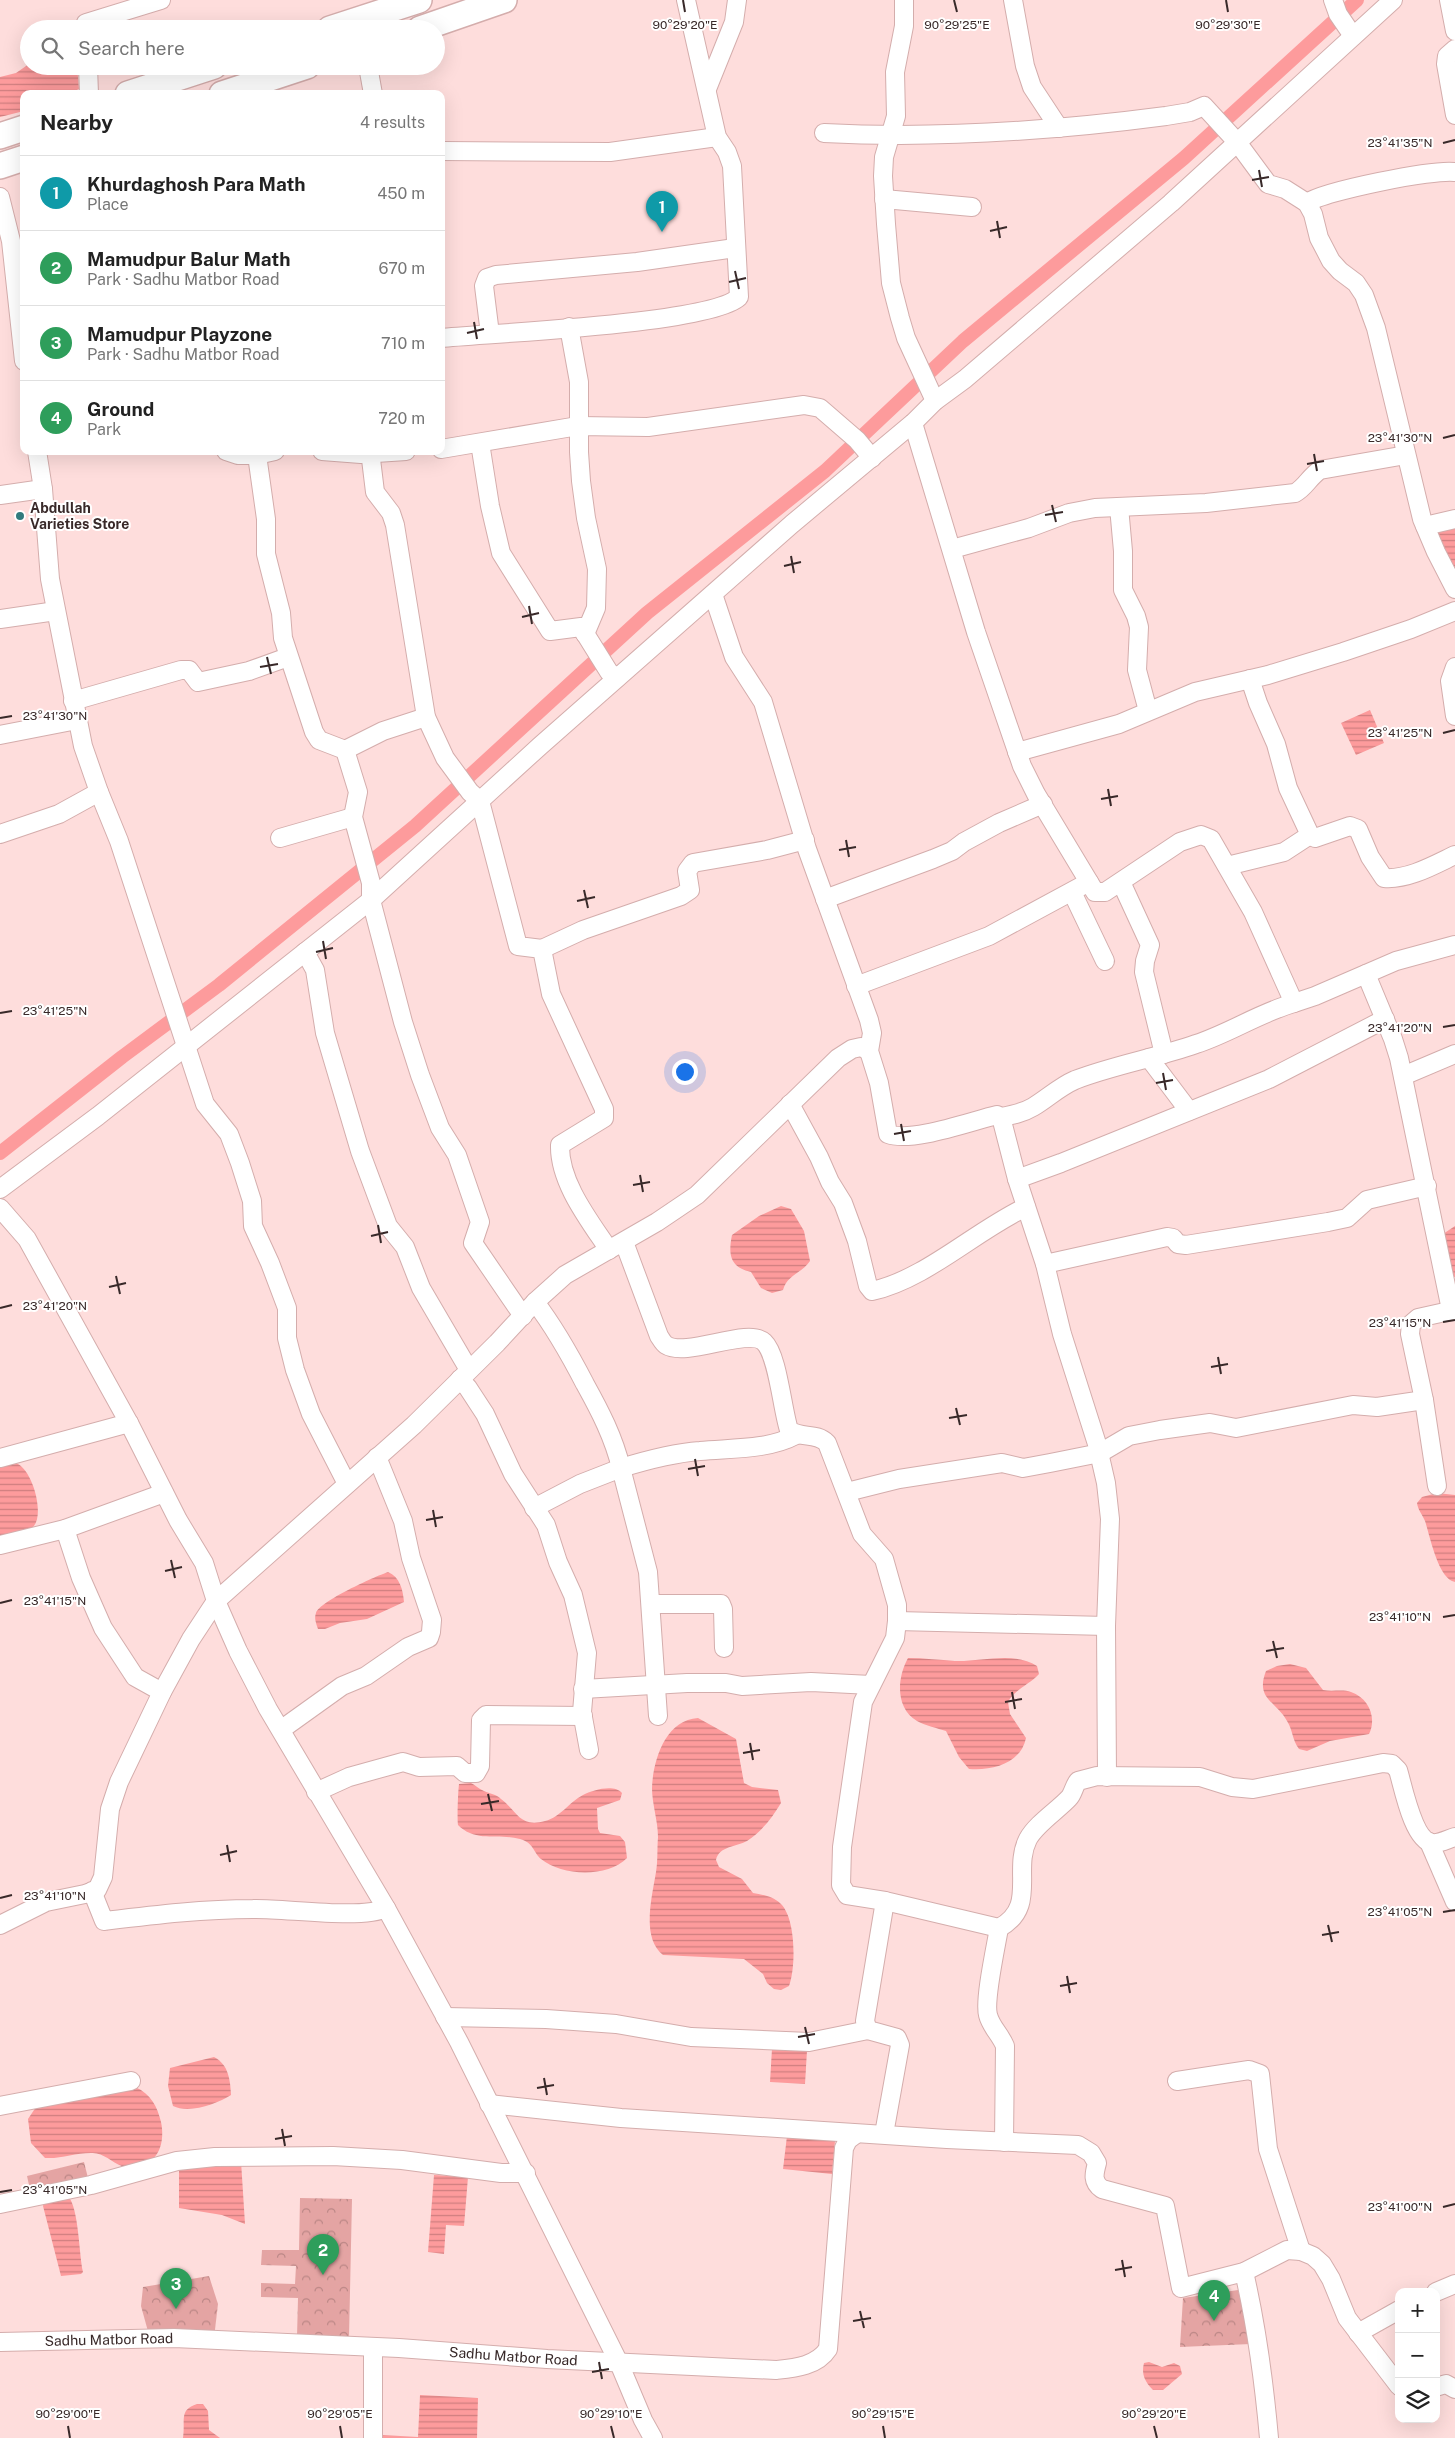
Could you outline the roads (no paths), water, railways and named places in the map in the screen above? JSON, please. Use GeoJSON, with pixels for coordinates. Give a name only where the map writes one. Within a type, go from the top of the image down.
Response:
{"type":"FeatureCollection","features":[{"type":"Feature","properties":{"kind":"highway"},"geometry":{"type":"LineString","coordinates":[[358,20],[419,0]]}},
{"type":"Feature","properties":{"kind":"highway"},"geometry":{"type":"LineString","coordinates":[[445,20],[504,0]]}},
{"type":"Feature","properties":{"kind":"highway"},"geometry":{"type":"LineString","coordinates":[[140,90],[186,75]]}},
{"type":"Feature","properties":{"kind":"highway"},"geometry":{"type":"LineString","coordinates":[[234,90],[280,75]]}},
{"type":"Feature","properties":{"kind":"highway"},"geometry":{"type":"LineString","coordinates":[[0,136],[20,129]]}},
{"type":"Feature","properties":{"kind":"highway"},"geometry":{"type":"LineString","coordinates":[[0,166],[20,159]]}},
{"type":"Feature","properties":{"kind":"street"},"geometry":{"type":"LineString","coordinates":[[96,20],[161,0]]}},
{"type":"Feature","properties":{"kind":"street"},"geometry":{"type":"LineString","coordinates":[[445,338],[671,316],[733,302],[739,297],[732,166],[727,152],[716,137],[707,88],[686,0]]}},
{"type":"Feature","properties":{"kind":"street"},"geometry":{"type":"LineString","coordinates":[[707,88],[734,22],[737,0]]}},
{"type":"Feature","properties":{"kind":"street"},"geometry":{"type":"LineString","coordinates":[[904,0],[904,26],[895,72],[896,116],[884,157],[884,199],[891,283],[906,338],[935,401]]}},
{"type":"Feature","properties":{"kind":"street"},"geometry":{"type":"LineString","coordinates":[[1013,0],[1025,66],[1032,87],[1059,128]]}},
{"type":"Feature","properties":{"kind":"street"},"geometry":{"type":"LineString","coordinates":[[0,1189],[98,1116],[183,1038],[305,952],[475,797],[613,675],[713,594],[792,524],[913,423],[935,401],[965,379],[1170,203],[1233,138],[1342,19],[1393,0]]}},
{"type":"Feature","properties":{"kind":"street"},"geometry":{"type":"LineString","coordinates":[[1449,0],[1455,31]]}},
{"type":"Feature","properties":{"kind":"street"},"geometry":{"type":"LineString","coordinates":[[1455,49],[1447,56],[1446,64],[1455,115]]}},
{"type":"Feature","properties":{"kind":"street"},"geometry":{"type":"LineString","coordinates":[[88,75],[89,90]]}},
{"type":"Feature","properties":{"kind":"street"},"geometry":{"type":"LineString","coordinates":[[370,75],[372,90]]}},
{"type":"Feature","properties":{"kind":"street"},"geometry":{"type":"LineString","coordinates":[[824,133],[891,136],[1016,132],[1182,114],[1204,106],[1233,138],[1268,184],[1285,189],[1307,203],[1313,214],[1319,238],[1331,261],[1340,271],[1356,283],[1367,302],[1376,328],[1425,526],[1455,589]]}},
{"type":"Feature","properties":{"kind":"street"},"geometry":{"type":"LineString","coordinates":[[445,151],[610,152],[716,137]]}},
{"type":"Feature","properties":{"kind":"street"},"geometry":{"type":"LineString","coordinates":[[1307,203],[1323,195],[1416,175],[1432,172],[1455,172]]}},
{"type":"Feature","properties":{"kind":"street"},"geometry":{"type":"LineString","coordinates":[[0,197],[11,241],[20,292]]}},
{"type":"Feature","properties":{"kind":"street"},"geometry":{"type":"LineString","coordinates":[[884,199],[972,207]]}},
{"type":"Feature","properties":{"kind":"street"},"geometry":{"type":"LineString","coordinates":[[490,334],[484,286],[487,278],[496,275],[637,262],[735,248]]}},
{"type":"Feature","properties":{"kind":"street"},"geometry":{"type":"LineString","coordinates":[[569,327],[579,382],[579,462],[586,518],[597,569],[596,608],[585,634]]}},
{"type":"Feature","properties":{"kind":"street"},"geometry":{"type":"LineString","coordinates":[[445,448],[578,426],[648,427],[804,405],[820,408],[857,440],[872,458]]}},
{"type":"Feature","properties":{"kind":"street"},"geometry":{"type":"LineString","coordinates":[[913,423],[976,632],[1017,752],[1043,804],[1089,882],[1096,892],[1105,892],[1180,842],[1201,835],[1211,839],[1253,912],[1294,1003]]}},
{"type":"Feature","properties":{"kind":"street"},"geometry":{"type":"LineString","coordinates":[[480,443],[498,543],[508,565],[550,631],[581,627],[613,675]]}},
{"type":"Feature","properties":{"kind":"street"},"geometry":{"type":"LineString","coordinates":[[38,455],[43,489],[47,556],[77,720],[99,792],[119,841],[205,1104],[229,1134],[240,1163],[252,1201],[253,1226],[270,1263],[287,1308],[286,1338],[305,1398],[332,1456],[348,1484]]}},
{"type":"Feature","properties":{"kind":"street"},"geometry":{"type":"LineString","coordinates":[[238,455],[257,455],[266,519],[266,554],[281,613],[283,638],[314,732],[319,740],[345,750],[383,731],[426,717]]}},
{"type":"Feature","properties":{"kind":"street"},"geometry":{"type":"LineString","coordinates":[[370,455],[375,492],[391,513],[395,526],[426,717],[445,758],[475,797],[518,946],[542,949],[583,930],[681,896],[690,890],[687,871],[693,863],[767,850],[805,840]]}},
{"type":"Feature","properties":{"kind":"street"},"geometry":{"type":"LineString","coordinates":[[952,549],[1095,508],[1206,503],[1295,493],[1303,489],[1311,476],[1320,470],[1406,455]]}},
{"type":"Feature","properties":{"kind":"street"},"geometry":{"type":"LineString","coordinates":[[0,495],[43,489]]}},
{"type":"Feature","properties":{"kind":"street"},"geometry":{"type":"LineString","coordinates":[[1119,507],[1123,551],[1123,590],[1136,616],[1139,627],[1137,670],[1148,711]]}},
{"type":"Feature","properties":{"kind":"street"},"geometry":{"type":"LineString","coordinates":[[1425,526],[1455,519]]}},
{"type":"Feature","properties":{"kind":"street"},"geometry":{"type":"LineString","coordinates":[[713,594],[734,658],[763,702],[805,840],[872,1033],[869,1050],[879,1083],[888,1134],[895,1136],[929,1132],[997,1115],[1001,1117],[1032,1108],[1072,1082],[1092,1074],[1197,1044],[1274,1008],[1314,996],[1422,953],[1455,945]]}},
{"type":"Feature","properties":{"kind":"street"},"geometry":{"type":"LineString","coordinates":[[1017,752],[1097,731],[1195,692],[1250,679],[1343,652],[1411,629],[1455,611]]}},
{"type":"Feature","properties":{"kind":"street"},"geometry":{"type":"LineString","coordinates":[[0,619],[56,612]]}},
{"type":"Feature","properties":{"kind":"street"},"geometry":{"type":"LineString","coordinates":[[73,701],[181,670],[189,670],[198,682],[249,671],[288,657]]}},
{"type":"Feature","properties":{"kind":"street"},"geometry":{"type":"LineString","coordinates":[[1455,667],[1450,680],[1455,716]]}},
{"type":"Feature","properties":{"kind":"street"},"geometry":{"type":"LineString","coordinates":[[1250,679],[1276,744],[1288,788],[1310,834],[1315,838],[1350,826],[1358,829],[1370,857],[1384,878],[1394,879],[1455,855]]}},
{"type":"Feature","properties":{"kind":"street"},"geometry":{"type":"LineString","coordinates":[[0,735],[77,720]]}},
{"type":"Feature","properties":{"kind":"street"},"geometry":{"type":"LineString","coordinates":[[345,750],[358,792],[353,817],[403,1022],[440,1128],[457,1155],[480,1222],[473,1243],[522,1316]]}},
{"type":"Feature","properties":{"kind":"street"},"geometry":{"type":"LineString","coordinates":[[0,834],[58,814],[99,792]]}},
{"type":"Feature","properties":{"kind":"street"},"geometry":{"type":"LineString","coordinates":[[825,899],[946,854],[979,833],[1043,804]]}},
{"type":"Feature","properties":{"kind":"street"},"geometry":{"type":"LineString","coordinates":[[280,838],[353,817]]}},
{"type":"Feature","properties":{"kind":"street"},"geometry":{"type":"LineString","coordinates":[[1227,866],[1284,852],[1310,834]]}},
{"type":"Feature","properties":{"kind":"street"},"geometry":{"type":"LineString","coordinates":[[856,986],[989,936],[1089,882]]}},
{"type":"Feature","properties":{"kind":"street"},"geometry":{"type":"LineString","coordinates":[[1121,882],[1150,945],[1144,972],[1156,1056],[1189,1111]]}},
{"type":"Feature","properties":{"kind":"street"},"geometry":{"type":"LineString","coordinates":[[1072,892],[1105,961]]}},
{"type":"Feature","properties":{"kind":"street"},"geometry":{"type":"LineString","coordinates":[[542,949],[552,994],[604,1109],[604,1118],[560,1145],[560,1153],[569,1183],[609,1250]]}},
{"type":"Feature","properties":{"kind":"street"},"geometry":{"type":"LineString","coordinates":[[305,952],[315,970],[325,1034],[360,1151],[388,1226],[405,1247],[420,1288],[464,1375],[468,1388],[485,1414],[513,1474],[546,1525],[579,1615],[587,1652],[583,1689],[583,1716],[588,1750]]}},
{"type":"Feature","properties":{"kind":"street"},"geometry":{"type":"LineString","coordinates":[[1366,974],[1393,1039],[1403,1076],[1410,1118],[1427,1186],[1450,1306],[1455,1311]]}},
{"type":"Feature","properties":{"kind":"street"},"geometry":{"type":"LineString","coordinates":[[1017,1179],[1269,1078],[1385,1019]]}},
{"type":"Feature","properties":{"kind":"street"},"geometry":{"type":"LineString","coordinates":[[0,1925],[46,1902],[97,1890],[103,1877],[110,1809],[132,1752],[162,1692],[191,1640],[216,1601],[378,1457],[464,1375],[534,1302],[565,1275],[624,1242],[697,1195],[838,1058],[861,1047],[869,1050]]}},
{"type":"Feature","properties":{"kind":"street"},"geometry":{"type":"LineString","coordinates":[[1403,1076],[1455,1054]]}},
{"type":"Feature","properties":{"kind":"street"},"geometry":{"type":"LineString","coordinates":[[790,1104],[819,1157],[830,1182],[843,1202],[855,1233],[868,1286],[872,1292],[910,1277],[995,1222],[1026,1207]]}},
{"type":"Feature","properties":{"kind":"street"},"geometry":{"type":"LineString","coordinates":[[1001,1117],[1017,1179],[1046,1264],[1062,1334],[1100,1453],[1106,1483],[1110,1518],[1106,1626],[1107,1777]]}},
{"type":"Feature","properties":{"kind":"street"},"geometry":{"type":"LineString","coordinates":[[1046,1264],[1167,1236],[1173,1238],[1178,1244],[1186,1245],[1328,1222],[1347,1218],[1367,1200],[1427,1186]]}},
{"type":"Feature","properties":{"kind":"street"},"geometry":{"type":"LineString","coordinates":[[0,1208],[27,1239],[129,1423],[164,1493],[204,1563],[216,1601],[268,1709],[282,1729],[316,1792],[386,1908],[445,2017],[526,2173],[619,2363],[643,2420],[653,2438]]}},
{"type":"Feature","properties":{"kind":"street"},"geometry":{"type":"LineString","coordinates":[[624,1242],[659,1336],[666,1345],[675,1348],[754,1337],[764,1342],[774,1364],[789,1430],[796,1435],[821,1437],[827,1443],[862,1534],[869,1544],[881,1554],[890,1573],[897,1604],[895,1638],[863,1702],[842,1846],[841,1885],[847,1895],[885,1901],[999,1928],[1010,1922],[1018,1907],[1023,1891],[1024,1856],[1028,1839],[1054,1810],[1070,1797],[1078,1781],[1086,1778],[1107,1777],[1200,1777],[1232,1787],[1253,1789],[1392,1764],[1398,1770],[1415,1824],[1429,1842],[1455,1902]]}},
{"type":"Feature","properties":{"kind":"street"},"geometry":{"type":"LineString","coordinates":[[534,1302],[558,1335],[597,1405],[613,1443],[644,1548],[652,1604],[658,1716]]}},
{"type":"Feature","properties":{"kind":"street"},"geometry":{"type":"LineString","coordinates":[[1437,1486],[1424,1400],[1410,1334],[1411,1324],[1418,1318],[1455,1311]]}},
{"type":"Feature","properties":{"kind":"street"},"geometry":{"type":"LineString","coordinates":[[847,1492],[899,1479],[1002,1463],[1023,1468],[1100,1453],[1129,1436],[1152,1432],[1210,1423],[1236,1428],[1354,1405],[1377,1407],[1424,1400]]}},
{"type":"Feature","properties":{"kind":"street"},"geometry":{"type":"LineString","coordinates":[[0,1458],[129,1423]]}},
{"type":"Feature","properties":{"kind":"street"},"geometry":{"type":"LineString","coordinates":[[534,1508],[580,1484],[620,1468],[675,1455],[766,1444],[787,1440],[796,1435]]}},
{"type":"Feature","properties":{"kind":"street"},"geometry":{"type":"LineString","coordinates":[[282,1729],[342,1686],[366,1676],[408,1647],[429,1638],[432,1632],[430,1614],[411,1558],[403,1521],[378,1457]]}},
{"type":"Feature","properties":{"kind":"street"},"geometry":{"type":"LineString","coordinates":[[0,1545],[65,1529],[164,1493]]}},
{"type":"Feature","properties":{"kind":"street"},"geometry":{"type":"LineString","coordinates":[[65,1529],[81,1578],[103,1628],[135,1678],[162,1692]]}},
{"type":"Feature","properties":{"kind":"street"},"geometry":{"type":"LineString","coordinates":[[652,1604],[721,1604],[724,1608],[724,1648]]}},
{"type":"Feature","properties":{"kind":"street"},"geometry":{"type":"LineString","coordinates":[[897,1621],[1106,1626]]}},
{"type":"Feature","properties":{"kind":"street"},"geometry":{"type":"LineString","coordinates":[[583,1689],[726,1683],[742,1686],[811,1682],[871,1685]]}},
{"type":"Feature","properties":{"kind":"street"},"geometry":{"type":"LineString","coordinates":[[316,1792],[349,1777],[403,1762],[419,1767],[457,1766],[465,1773],[476,1773],[480,1766],[481,1720],[486,1715],[583,1716]]}},
{"type":"Feature","properties":{"kind":"street"},"geometry":{"type":"LineString","coordinates":[[1429,1842],[1455,1837]]}},
{"type":"Feature","properties":{"kind":"street"},"geometry":{"type":"LineString","coordinates":[[92,1892],[104,1921],[150,1914],[254,1908],[347,1913],[386,1908]]}},
{"type":"Feature","properties":{"kind":"street"},"geometry":{"type":"LineString","coordinates":[[868,2030],[865,2021],[867,1996],[885,1901]]}},
{"type":"Feature","properties":{"kind":"street"},"geometry":{"type":"LineString","coordinates":[[999,1928],[987,2013],[992,2027],[1001,2036],[1005,2046],[1004,2142]]}},
{"type":"Feature","properties":{"kind":"street"},"geometry":{"type":"LineString","coordinates":[[445,2017],[546,2019],[616,2024],[691,2037],[809,2042],[868,2030],[897,2038],[900,2045],[884,2134]]}},
{"type":"Feature","properties":{"kind":"street"},"geometry":{"type":"LineString","coordinates":[[1177,2081],[1249,2070],[1260,2074],[1268,2149],[1301,2251]]}},
{"type":"Feature","properties":{"kind":"street"},"geometry":{"type":"LineString","coordinates":[[0,2106],[132,2081]]}},
{"type":"Feature","properties":{"kind":"street"},"geometry":{"type":"LineString","coordinates":[[489,2104],[621,2118],[856,2134],[1078,2145],[1091,2153],[1097,2163],[1094,2177],[1096,2184],[1102,2189],[1165,2206],[1181,2288],[1244,2272],[1262,2264],[1277,2253],[1286,2250],[1301,2251],[1313,2256],[1322,2264],[1346,2318],[1395,2381]]}},
{"type":"Feature","properties":{"kind":"street","name":"Sadhu Matbor Road"},"geometry":{"type":"LineString","coordinates":[[0,2342],[174,2338],[373,2347],[619,2363],[776,2370],[797,2367],[822,2358],[828,2349],[844,2148],[848,2140],[856,2134]]}},
{"type":"Feature","properties":{"kind":"street"},"geometry":{"type":"LineString","coordinates":[[0,2204],[91,2185],[177,2161],[215,2157],[402,2160],[501,2173],[526,2173]]}},
{"type":"Feature","properties":{"kind":"street"},"geometry":{"type":"LineString","coordinates":[[1244,2272],[1261,2358],[1269,2438]]}},
{"type":"Feature","properties":{"kind":"street"},"geometry":{"type":"LineString","coordinates":[[1440,2290],[1455,2284]]}},
{"type":"Feature","properties":{"kind":"street"},"geometry":{"type":"LineString","coordinates":[[1358,2332],[1395,2312]]}},
{"type":"Feature","properties":{"kind":"street"},"geometry":{"type":"LineString","coordinates":[[373,2347],[373,2438]]}},
{"type":"Feature","properties":{"kind":"waterway"},"geometry":{"type":"LineString","coordinates":[[0,1153],[122,1057],[219,985],[415,826],[647,613],[825,471],[963,341],[1184,158],[1357,0]]}},
{"type":"Feature","properties":{"kind":"place","name":"Khurdaghosh Para Math"},"geometry":{"type":"Point","coordinates":[662,232]}},
{"type":"Feature","properties":{"kind":"place","name":"Abdullah Varieties Store"},"geometry":{"type":"Point","coordinates":[20,516]}},
{"type":"Feature","properties":{"kind":"place","name":"Mamudpur Balur Math"},"geometry":{"type":"Point","coordinates":[323,2275]}},
{"type":"Feature","properties":{"kind":"place","name":"Mamudpur Playzone"},"geometry":{"type":"Point","coordinates":[176,2309]}},
{"type":"Feature","properties":{"kind":"place","name":"Ground"},"geometry":{"type":"Point","coordinates":[1214,2321]}}]}
